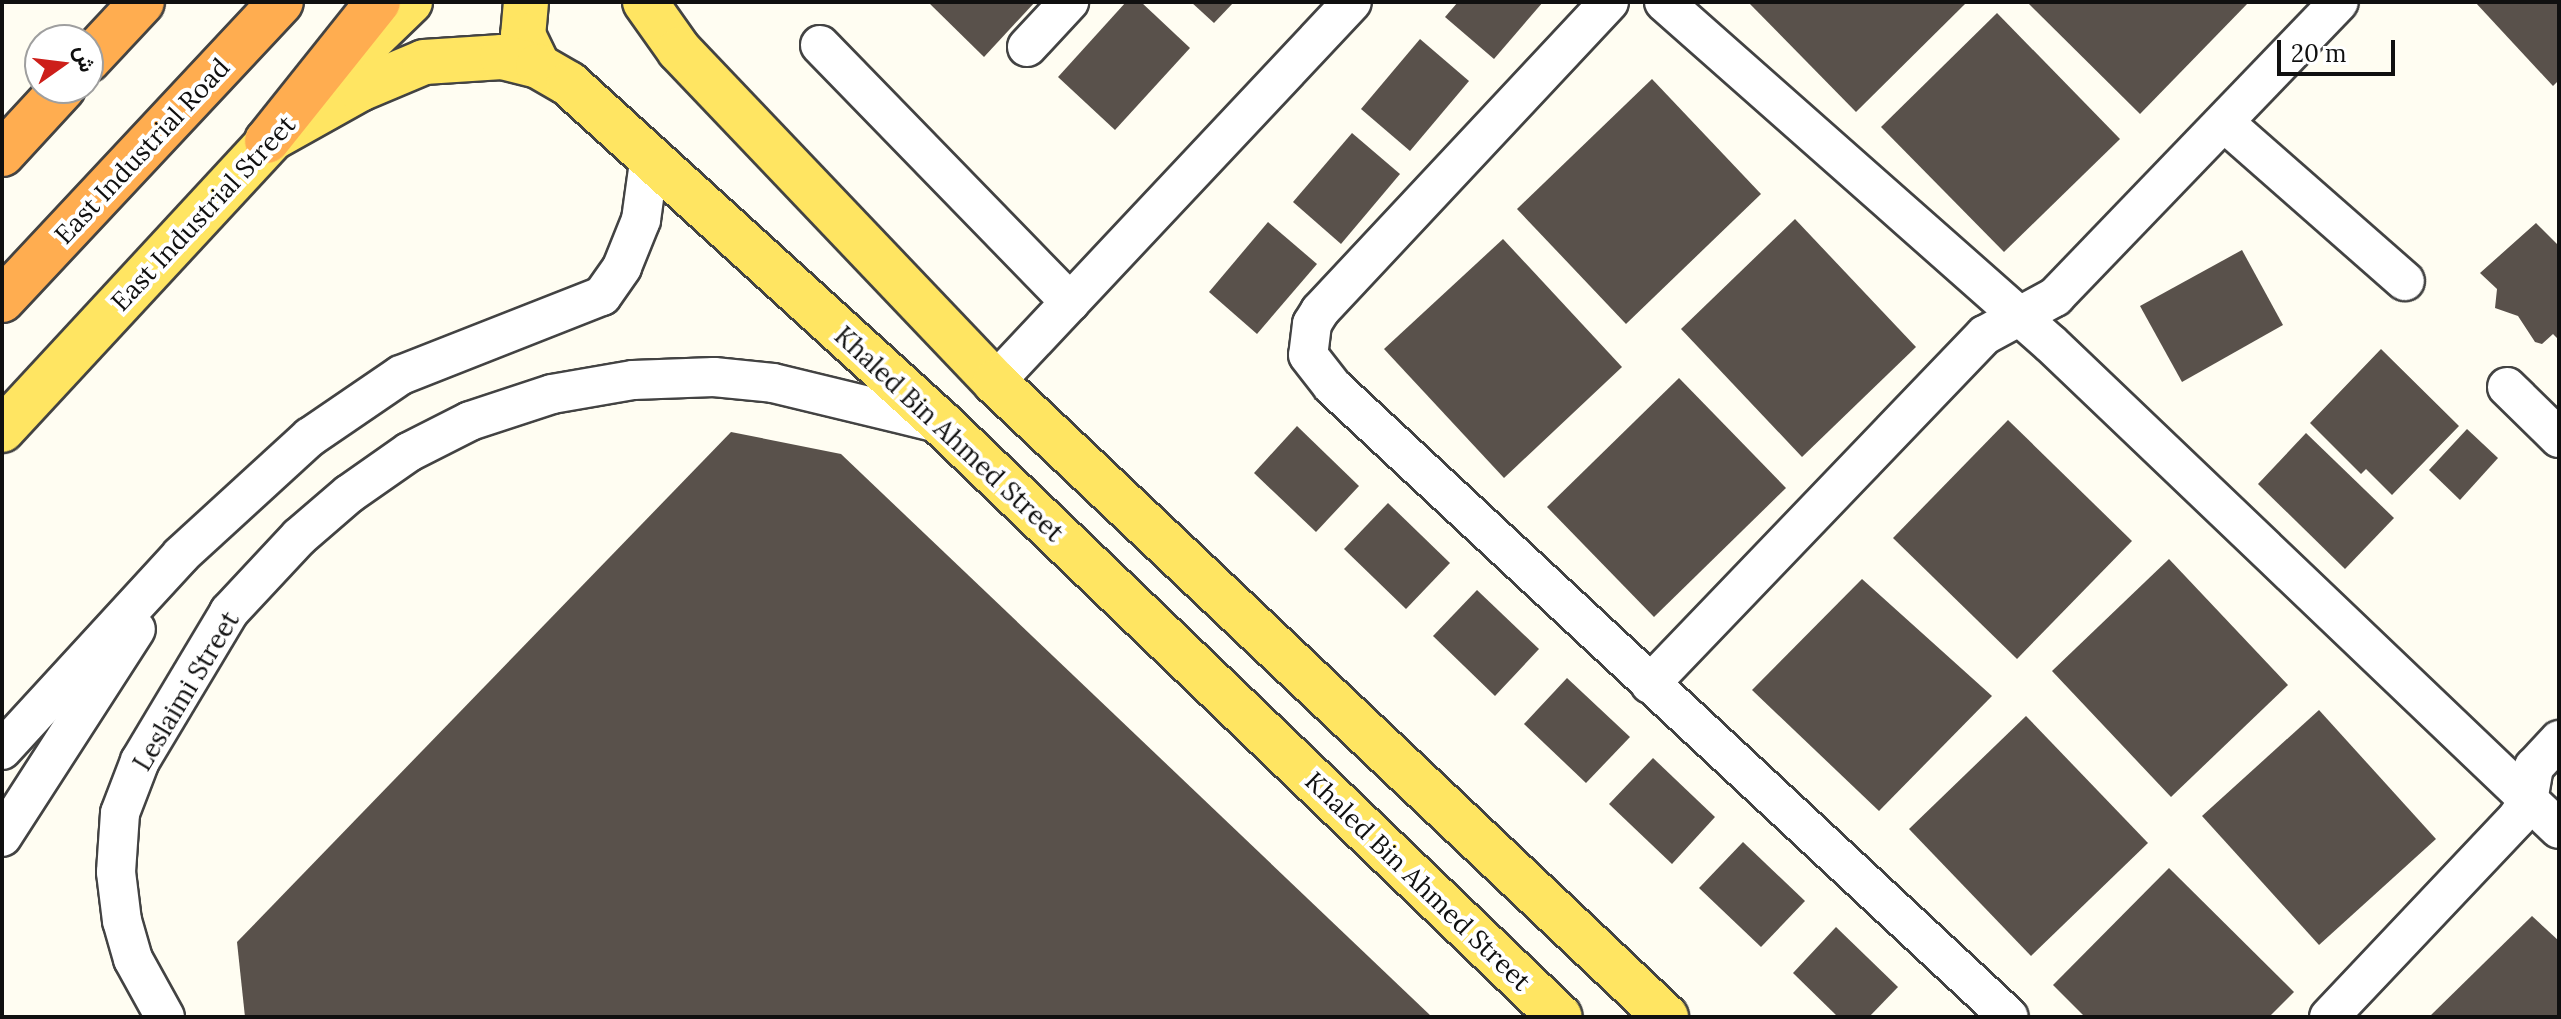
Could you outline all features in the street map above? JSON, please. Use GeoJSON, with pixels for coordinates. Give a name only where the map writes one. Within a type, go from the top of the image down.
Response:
{"type":"FeatureCollection","features":[{"type":"Feature","properties":{"kind":"highway"},"geometry":{"type":"LineString","coordinates":[[104,43],[142,2]]}},
{"type":"Feature","properties":{"kind":"highway","name":"East Industrial Road"},"geometry":{"type":"LineString","coordinates":[[2,300],[281,2]]}},
{"type":"Feature","properties":{"kind":"highway"},"geometry":{"type":"LineString","coordinates":[[267,141],[378,2]]}},
{"type":"Feature","properties":{"kind":"highway"},"geometry":{"type":"LineString","coordinates":[[2,154],[48,104]]}},
{"type":"Feature","properties":{"kind":"main road","name":"East Industrial Street"},"geometry":{"type":"LineString","coordinates":[[2,430],[267,141],[410,2]]}},
{"type":"Feature","properties":{"kind":"main road"},"geometry":{"type":"LineString","coordinates":[[526,2],[523,35],[538,66]]}},
{"type":"Feature","properties":{"kind":"main road"},"geometry":{"type":"LineString","coordinates":[[645,2],[679,50],[995,382],[1666,1017]]}},
{"type":"Feature","properties":{"kind":"main road","name":"Khaled Bin Ahmed Street"},"geometry":{"type":"LineString","coordinates":[[267,141],[360,89],[424,62],[481,56],[538,66],[579,92],[942,424],[1560,1017]]}},
{"type":"Feature","properties":{"kind":"street"},"geometry":{"type":"LineString","coordinates":[[1027,47],[1069,2]]}},
{"type":"Feature","properties":{"kind":"street"},"geometry":{"type":"LineString","coordinates":[[995,382],[1352,2]]}},
{"type":"Feature","properties":{"kind":"street"},"geometry":{"type":"LineString","coordinates":[[1609,2],[1320,311],[1307,339],[1308,355],[1332,386],[2009,1017]]}},
{"type":"Feature","properties":{"kind":"street"},"geometry":{"type":"LineString","coordinates":[[1664,2],[2021,318],[2559,829]]}},
{"type":"Feature","properties":{"kind":"street"},"geometry":{"type":"LineString","coordinates":[[1650,684],[1985,335],[2055,297],[2226,124],[2332,4]]}},
{"type":"Feature","properties":{"kind":"street"},"geometry":{"type":"LineString","coordinates":[[820,45],[1070,302]]}},
{"type":"Feature","properties":{"kind":"street"},"geometry":{"type":"LineString","coordinates":[[2226,124],[2405,281]]}},
{"type":"Feature","properties":{"kind":"street"},"geometry":{"type":"LineString","coordinates":[[2,750],[181,555],[310,437],[401,375],[602,296],[622,267],[641,220],[650,155]]}},
{"type":"Feature","properties":{"kind":"street","name":"Leslaimi Street"},"geometry":{"type":"LineString","coordinates":[[165,1017],[133,959],[122,921],[116,872],[120,813],[140,761],[229,612],[299,537],[349,494],[409,452],[470,421],[552,394],[633,380],[714,377],[773,383],[942,424]]}},
{"type":"Feature","properties":{"kind":"street"},"geometry":{"type":"LineString","coordinates":[[2507,387],[2559,438]]}},
{"type":"Feature","properties":{"kind":"street"},"geometry":{"type":"LineString","coordinates":[[2,837],[56,760],[181,555]]}},
{"type":"Feature","properties":{"kind":"street"},"geometry":{"type":"LineString","coordinates":[[2329,1017],[2528,801],[2534,767],[2559,740]]}},
{"type":"Feature","properties":{"kind":"building"},"geometry":{"type":"Polygon","coordinates":[[[928,2],[1035,2],[984,57],[928,2]]]}},
{"type":"Feature","properties":{"kind":"building"},"geometry":{"type":"Polygon","coordinates":[[[1126,2],[1141,2],[1190,48],[1115,130],[1058,77],[1126,2]]]}},
{"type":"Feature","properties":{"kind":"building"},"geometry":{"type":"Polygon","coordinates":[[[1191,2],[1234,2],[1214,23],[1191,2]]]}},
{"type":"Feature","properties":{"kind":"building"},"geometry":{"type":"Polygon","coordinates":[[[1458,2],[1543,2],[1494,59],[1445,17],[1458,2]]]}},
{"type":"Feature","properties":{"kind":"building"},"geometry":{"type":"Polygon","coordinates":[[[1748,2],[1967,2],[1856,112],[1748,2]]]}},
{"type":"Feature","properties":{"kind":"building"},"geometry":{"type":"Polygon","coordinates":[[[2027,2],[2249,2],[2140,114],[2027,2]]]}},
{"type":"Feature","properties":{"kind":"building"},"geometry":{"type":"Polygon","coordinates":[[[2475,2],[2559,2],[2559,80],[2553,86],[2475,2]]]}},
{"type":"Feature","properties":{"kind":"building"},"geometry":{"type":"Polygon","coordinates":[[[1997,13],[2120,139],[2004,252],[1881,127],[1997,13]]]}},
{"type":"Feature","properties":{"kind":"building"},"geometry":{"type":"Polygon","coordinates":[[[1420,39],[1469,81],[1410,151],[1361,109],[1420,39]]]}},
{"type":"Feature","properties":{"kind":"building"},"geometry":{"type":"Polygon","coordinates":[[[1652,79],[1761,194],[1626,324],[1517,209],[1652,79]]]}},
{"type":"Feature","properties":{"kind":"building"},"geometry":{"type":"Polygon","coordinates":[[[1352,133],[1400,174],[1341,244],[1293,202],[1352,133]]]}},
{"type":"Feature","properties":{"kind":"building"},"geometry":{"type":"Polygon","coordinates":[[[1795,219],[1916,347],[1802,457],[1681,329],[1795,219]]]}},
{"type":"Feature","properties":{"kind":"building"},"geometry":{"type":"Polygon","coordinates":[[[1268,222],[1317,264],[1257,334],[1209,292],[1268,222]]]}},
{"type":"Feature","properties":{"kind":"building"},"geometry":{"type":"Polygon","coordinates":[[[2536,223],[2559,246],[2559,340],[2553,334],[2542,344],[2535,342],[2518,316],[2495,308],[2497,289],[2480,273],[2536,223]]]}},
{"type":"Feature","properties":{"kind":"building"},"geometry":{"type":"Polygon","coordinates":[[[1503,239],[1622,367],[1504,478],[1384,349],[1503,239]]]}},
{"type":"Feature","properties":{"kind":"building"},"geometry":{"type":"Polygon","coordinates":[[[2242,250],[2283,325],[2182,382],[2140,306],[2242,250]]]}},
{"type":"Feature","properties":{"kind":"building"},"geometry":{"type":"Polygon","coordinates":[[[2381,349],[2459,426],[2392,495],[2366,469],[2361,474],[2310,423],[2381,349]]]}},
{"type":"Feature","properties":{"kind":"building"},"geometry":{"type":"Polygon","coordinates":[[[1679,378],[1786,488],[1654,617],[1547,507],[1679,378]]]}},
{"type":"Feature","properties":{"kind":"building"},"geometry":{"type":"Polygon","coordinates":[[[2008,420],[2132,541],[2017,659],[1893,538],[2008,420]]]}},
{"type":"Feature","properties":{"kind":"building"},"geometry":{"type":"Polygon","coordinates":[[[1297,426],[1359,486],[1316,532],[1254,473],[1297,426]]]}},
{"type":"Feature","properties":{"kind":"building"},"geometry":{"type":"Polygon","coordinates":[[[2467,429],[2498,458],[2460,500],[2429,470],[2467,429]]]}},
{"type":"Feature","properties":{"kind":"building"},"geometry":{"type":"Polygon","coordinates":[[[731,432],[841,454],[1432,1017],[245,1017],[237,942],[731,432]]]}},
{"type":"Feature","properties":{"kind":"building"},"geometry":{"type":"Polygon","coordinates":[[[2306,433],[2394,518],[2345,569],[2258,484],[2306,433]]]}},
{"type":"Feature","properties":{"kind":"building"},"geometry":{"type":"Polygon","coordinates":[[[1388,503],[1450,563],[1406,609],[1344,549],[1388,503]]]}},
{"type":"Feature","properties":{"kind":"building"},"geometry":{"type":"Polygon","coordinates":[[[2169,559],[2288,685],[2171,797],[2052,671],[2169,559]]]}},
{"type":"Feature","properties":{"kind":"building"},"geometry":{"type":"Polygon","coordinates":[[[1862,579],[1992,696],[1879,811],[1752,690],[1862,579]]]}},
{"type":"Feature","properties":{"kind":"building"},"geometry":{"type":"Polygon","coordinates":[[[1477,590],[1539,649],[1495,696],[1433,636],[1477,590]]]}},
{"type":"Feature","properties":{"kind":"building"},"geometry":{"type":"Polygon","coordinates":[[[1567,678],[1630,737],[1586,783],[1524,724],[1567,678]]]}},
{"type":"Feature","properties":{"kind":"building"},"geometry":{"type":"Polygon","coordinates":[[[2319,710],[2436,839],[2319,945],[2202,816],[2319,710]]]}},
{"type":"Feature","properties":{"kind":"building"},"geometry":{"type":"Polygon","coordinates":[[[2026,716],[2148,843],[2031,956],[1909,829],[2026,716]]]}},
{"type":"Feature","properties":{"kind":"building"},"geometry":{"type":"Polygon","coordinates":[[[1653,758],[1715,817],[1672,864],[1609,804],[1653,758]]]}},
{"type":"Feature","properties":{"kind":"building"},"geometry":{"type":"Polygon","coordinates":[[[1743,842],[1805,901],[1761,947],[1699,888],[1743,842]]]}},
{"type":"Feature","properties":{"kind":"building"},"geometry":{"type":"Polygon","coordinates":[[[2169,868],[2294,992],[2269,1017],[2085,1017],[2053,985],[2169,868]]]}},
{"type":"Feature","properties":{"kind":"building"},"geometry":{"type":"Polygon","coordinates":[[[2532,916],[2559,941],[2559,1017],[2429,1017],[2532,916]]]}},
{"type":"Feature","properties":{"kind":"building"},"geometry":{"type":"Polygon","coordinates":[[[1836,927],[1898,987],[1869,1017],[1838,1017],[1793,973],[1836,927]]]}}]}
